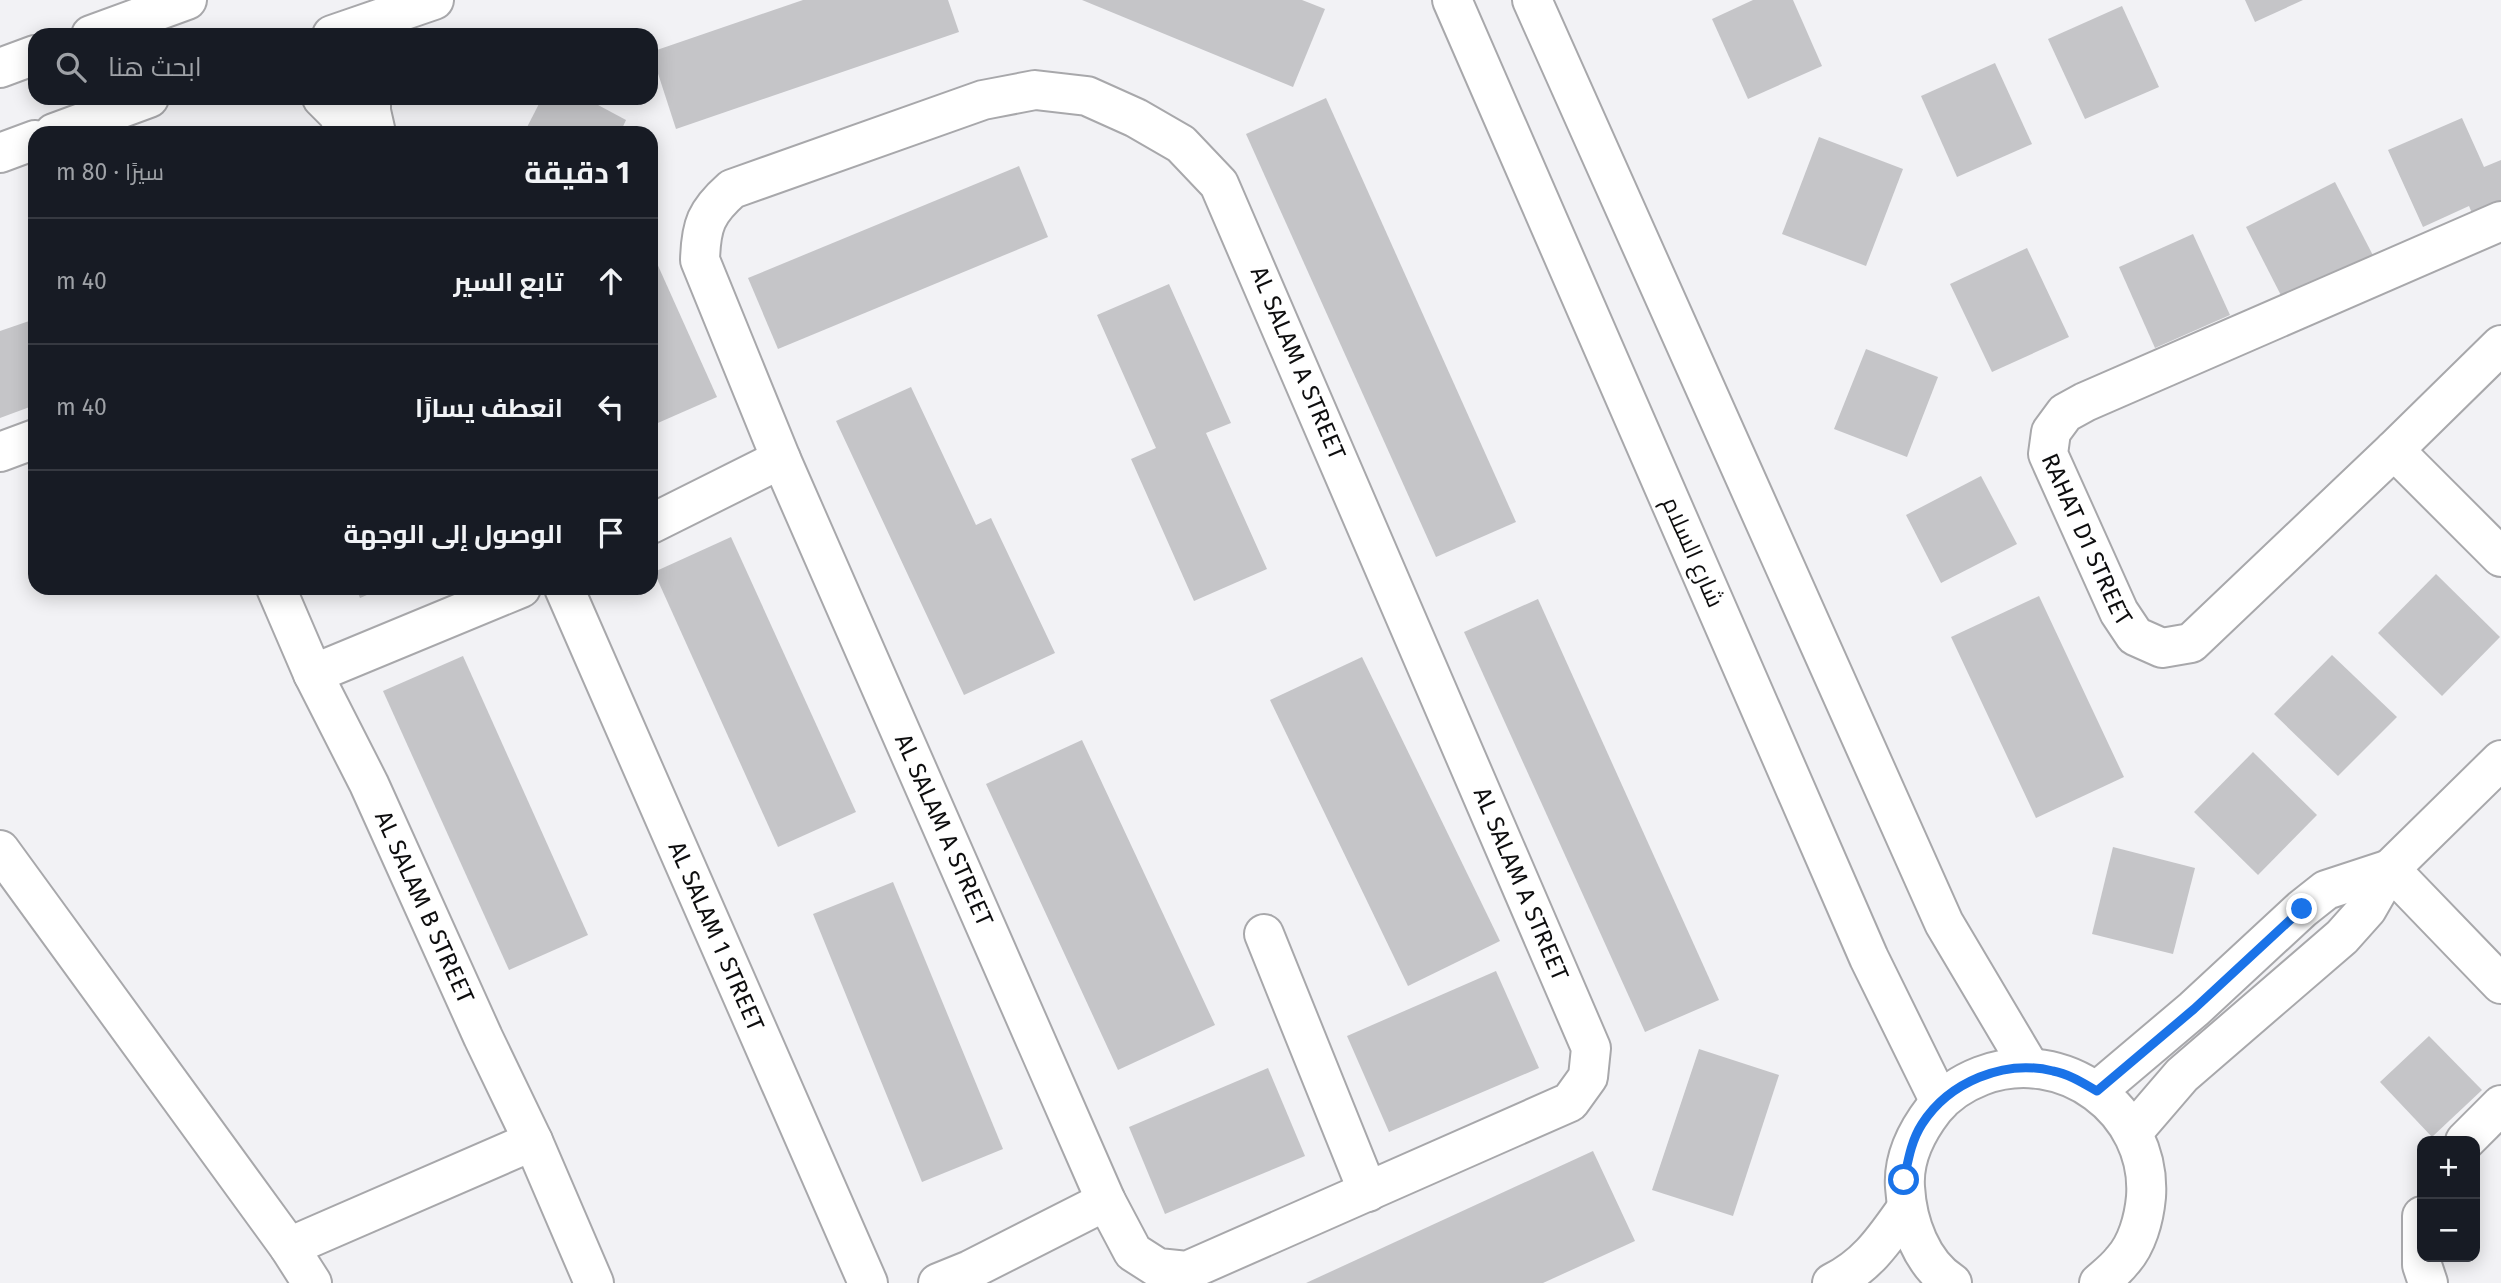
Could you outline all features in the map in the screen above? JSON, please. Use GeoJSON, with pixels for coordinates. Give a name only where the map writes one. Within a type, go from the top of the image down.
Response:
{"type":"FeatureCollection","features":[{"type":"Feature","properties":{"kind":"street"},"geometry":{"type":"LineString","coordinates":[[389,25],[435,0]]}},
{"type":"Feature","properties":{"kind":"street","name":"شارع السلام"},"geometry":{"type":"LineString","coordinates":[[1452,0],[1869,958],[1940,1102]]}},
{"type":"Feature","properties":{"kind":"street"},"geometry":{"type":"LineString","coordinates":[[1532,0],[1944,923],[2030,1068]]}},
{"type":"Feature","properties":{"kind":"street"},"geometry":{"type":"LineString","coordinates":[[110,28],[184,1]]}},
{"type":"Feature","properties":{"kind":"street"},"geometry":{"type":"LineString","coordinates":[[0,68],[28,58]]}},
{"type":"Feature","properties":{"kind":"street","name":"AL SALAM A STREET"},"geometry":{"type":"LineString","coordinates":[[1035,90],[1087,96],[1136,118],[1181,144],[1219,184],[1591,1048],[1587,1077],[1570,1102],[1368,1192],[1187,1271],[1158,1268],[1133,1252],[1106,1201],[781,459],[700,260],[701,233],[712,207],[732,189],[984,100],[1035,90]]}},
{"type":"Feature","properties":{"kind":"street"},"geometry":{"type":"LineString","coordinates":[[73,126],[130,105]]}},
{"type":"Feature","properties":{"kind":"street"},"geometry":{"type":"LineString","coordinates":[[329,105],[344,126]]}},
{"type":"Feature","properties":{"kind":"street"},"geometry":{"type":"LineString","coordinates":[[371,105],[374,126]]}},
{"type":"Feature","properties":{"kind":"street"},"geometry":{"type":"LineString","coordinates":[[0,153],[28,143]]}},
{"type":"Feature","properties":{"kind":"street","name":"RAHAT D1 STREET"},"geometry":{"type":"LineString","coordinates":[[2501,221],[2065,413],[2051,432],[2048,454],[2119,612],[2135,636],[2162,648],[2191,643],[2501,345]]}},
{"type":"Feature","properties":{"kind":"street"},"geometry":{"type":"LineString","coordinates":[[0,452],[28,442]]}},
{"type":"Feature","properties":{"kind":"street"},"geometry":{"type":"LineString","coordinates":[[2394,450],[2501,557]]}},
{"type":"Feature","properties":{"kind":"street"},"geometry":{"type":"LineString","coordinates":[[658,520],[781,459]]}},
{"type":"Feature","properties":{"kind":"street","name":"AL SALAM B STREET"},"geometry":{"type":"LineString","coordinates":[[278,595],[313,674],[369,784],[483,1037],[533,1140],[594,1283]]}},
{"type":"Feature","properties":{"kind":"street"},"geometry":{"type":"LineString","coordinates":[[313,674],[504,595]]}},
{"type":"Feature","properties":{"kind":"street","name":"AL SALAM 1 STREET"},"geometry":{"type":"LineString","coordinates":[[567,595],[868,1283]]}},
{"type":"Feature","properties":{"kind":"street"},"geometry":{"type":"LineString","coordinates":[[2133,1132],[2182,1075],[2342,937],[2367,909],[2390,869],[2501,760]]}},
{"type":"Feature","properties":{"kind":"street"},"geometry":{"type":"LineString","coordinates":[[0,850],[313,1283]]}},
{"type":"Feature","properties":{"kind":"street"},"geometry":{"type":"LineString","coordinates":[[2097,1091],[2194,1009],[2326,890],[2390,869]]}},
{"type":"Feature","properties":{"kind":"street"},"geometry":{"type":"LineString","coordinates":[[2390,869],[2501,984]]}},
{"type":"Feature","properties":{"kind":"street"},"geometry":{"type":"LineString","coordinates":[[2279,930],[2313,964]]}},
{"type":"Feature","properties":{"kind":"street"},"geometry":{"type":"LineString","coordinates":[[1264,934],[1368,1192]]}},
{"type":"Feature","properties":{"kind":"street"},"geometry":{"type":"LineString","coordinates":[[1952,1283],[1920,1247],[1906,1209],[1904,1180],[1910,1151],[1922,1125],[1940,1102],[1966,1082],[1997,1070],[2030,1068],[2053,1071],[2076,1079],[2097,1091],[2118,1110],[2133,1132],[2143,1158],[2147,1185],[2145,1211],[2137,1237],[2114,1275]]}},
{"type":"Feature","properties":{"kind":"street"},"geometry":{"type":"LineString","coordinates":[[2470,1136],[2501,1105]]}},
{"type":"Feature","properties":{"kind":"street"},"geometry":{"type":"LineString","coordinates":[[289,1247],[533,1140]]}},
{"type":"Feature","properties":{"kind":"street"},"geometry":{"type":"LineString","coordinates":[[938,1283],[971,1270],[1106,1201]]}},
{"type":"Feature","properties":{"kind":"street"},"geometry":{"type":"LineString","coordinates":[[1832,1283],[1852,1274],[1875,1252],[1906,1209]]}},
{"type":"Feature","properties":{"kind":"street"},"geometry":{"type":"LineString","coordinates":[[2422,1262],[2428,1283]]}},
{"type":"Feature","properties":{"kind":"building"},"geometry":{"type":"Polygon","coordinates":[[[803,0],[948,0],[959,32],[676,129],[658,74],[658,50],[803,0]]]}},
{"type":"Feature","properties":{"kind":"building"},"geometry":{"type":"Polygon","coordinates":[[[1082,0],[1302,0],[1325,9],[1293,87],[1082,0]]]}},
{"type":"Feature","properties":{"kind":"building"},"geometry":{"type":"Polygon","coordinates":[[[1753,0],[1793,0],[1822,66],[1748,99],[1712,19],[1753,0]]]}},
{"type":"Feature","properties":{"kind":"building"},"geometry":{"type":"Polygon","coordinates":[[[2245,0],[2303,0],[2255,22],[2245,0]]]}},
{"type":"Feature","properties":{"kind":"building"},"geometry":{"type":"Polygon","coordinates":[[[2122,6],[2159,87],[2085,119],[2048,39],[2122,6]]]}},
{"type":"Feature","properties":{"kind":"building"},"geometry":{"type":"Polygon","coordinates":[[[1995,63],[2032,144],[1957,177],[1921,96],[1995,63]]]}},
{"type":"Feature","properties":{"kind":"building"},"geometry":{"type":"Polygon","coordinates":[[[1326,98],[1516,522],[1436,557],[1246,134],[1326,98]]]}},
{"type":"Feature","properties":{"kind":"building"},"geometry":{"type":"Polygon","coordinates":[[[538,105],[598,105],[626,120],[623,126],[528,126],[538,105]]]}},
{"type":"Feature","properties":{"kind":"building"},"geometry":{"type":"Polygon","coordinates":[[[2462,118],[2484,167],[2501,160],[2501,215],[2477,225],[2469,206],[2423,227],[2388,150],[2462,118]]]}},
{"type":"Feature","properties":{"kind":"building"},"geometry":{"type":"Polygon","coordinates":[[[1819,137],[1903,169],[1866,266],[1782,234],[1819,137]]]}},
{"type":"Feature","properties":{"kind":"building"},"geometry":{"type":"Polygon","coordinates":[[[1019,166],[1048,237],[778,349],[748,278],[1019,166]]]}},
{"type":"Feature","properties":{"kind":"building"},"geometry":{"type":"Polygon","coordinates":[[[2335,182],[2378,265],[2289,311],[2246,227],[2335,182]]]}},
{"type":"Feature","properties":{"kind":"building"},"geometry":{"type":"Polygon","coordinates":[[[2193,234],[2230,315],[2155,348],[2119,267],[2193,234]]]}},
{"type":"Feature","properties":{"kind":"building"},"geometry":{"type":"Polygon","coordinates":[[[2027,248],[2069,337],[1992,372],[1950,284],[2027,248]]]}},
{"type":"Feature","properties":{"kind":"building"},"geometry":{"type":"Polygon","coordinates":[[[658,266],[717,397],[658,423],[658,266]]]}},
{"type":"Feature","properties":{"kind":"building"},"geometry":{"type":"Polygon","coordinates":[[[1169,284],[1231,423],[1206,433],[1267,569],[1194,601],[1131,459],[1156,448],[1097,315],[1169,284]]]}},
{"type":"Feature","properties":{"kind":"building"},"geometry":{"type":"Polygon","coordinates":[[[28,321],[28,408],[0,418],[0,331],[28,321]]]}},
{"type":"Feature","properties":{"kind":"building"},"geometry":{"type":"Polygon","coordinates":[[[1866,349],[1938,377],[1907,457],[1834,429],[1866,349]]]}},
{"type":"Feature","properties":{"kind":"building"},"geometry":{"type":"Polygon","coordinates":[[[911,387],[976,525],[991,518],[1055,653],[964,695],[836,421],[911,387]]]}},
{"type":"Feature","properties":{"kind":"building"},"geometry":{"type":"Polygon","coordinates":[[[1981,476],[2017,544],[1941,583],[1906,515],[1981,476]]]}},
{"type":"Feature","properties":{"kind":"building"},"geometry":{"type":"Polygon","coordinates":[[[731,537],[856,812],[778,847],[658,581],[658,570],[731,537]]]}},
{"type":"Feature","properties":{"kind":"building"},"geometry":{"type":"Polygon","coordinates":[[[2436,574],[2500,637],[2442,696],[2378,633],[2436,574]]]}},
{"type":"Feature","properties":{"kind":"building"},"geometry":{"type":"Polygon","coordinates":[[[2039,596],[2124,777],[2036,818],[1951,637],[2039,596]]]}},
{"type":"Feature","properties":{"kind":"building"},"geometry":{"type":"Polygon","coordinates":[[[1538,599],[1719,1000],[1645,1032],[1464,632],[1538,599]]]}},
{"type":"Feature","properties":{"kind":"building"},"geometry":{"type":"Polygon","coordinates":[[[2332,655],[2397,717],[2338,776],[2274,714],[2332,655]]]}},
{"type":"Feature","properties":{"kind":"building"},"geometry":{"type":"Polygon","coordinates":[[[463,656],[588,935],[509,970],[383,691],[463,656]]]}},
{"type":"Feature","properties":{"kind":"building"},"geometry":{"type":"Polygon","coordinates":[[[1362,657],[1500,941],[1408,986],[1270,700],[1362,657]]]}},
{"type":"Feature","properties":{"kind":"building"},"geometry":{"type":"Polygon","coordinates":[[[1082,740],[1215,1025],[1118,1070],[986,784],[1082,740]]]}},
{"type":"Feature","properties":{"kind":"building"},"geometry":{"type":"Polygon","coordinates":[[[2253,752],[2317,815],[2258,875],[2194,812],[2253,752]]]}},
{"type":"Feature","properties":{"kind":"building"},"geometry":{"type":"Polygon","coordinates":[[[2113,847],[2195,868],[2173,954],[2092,934],[2113,847]]]}},
{"type":"Feature","properties":{"kind":"building"},"geometry":{"type":"Polygon","coordinates":[[[893,882],[1003,1149],[922,1182],[813,914],[893,882]]]}},
{"type":"Feature","properties":{"kind":"building"},"geometry":{"type":"Polygon","coordinates":[[[1496,971],[1539,1068],[1389,1132],[1347,1036],[1496,971]]]}},
{"type":"Feature","properties":{"kind":"building"},"geometry":{"type":"Polygon","coordinates":[[[2429,1036],[2482,1090],[2431,1136],[2380,1082],[2429,1036]]]}},
{"type":"Feature","properties":{"kind":"building"},"geometry":{"type":"Polygon","coordinates":[[[1699,1049],[1779,1075],[1733,1216],[1652,1190],[1699,1049]]]}},
{"type":"Feature","properties":{"kind":"building"},"geometry":{"type":"Polygon","coordinates":[[[1268,1068],[1305,1156],[1165,1214],[1129,1127],[1268,1068]]]}},
{"type":"Feature","properties":{"kind":"building"},"geometry":{"type":"Polygon","coordinates":[[[1593,1151],[1635,1241],[1543,1283],[1306,1283],[1593,1151]]]}},
{"type":"Feature","properties":{"kind":"route"},"geometry":{"type":"LineString","coordinates":[[1904,1180],[1910,1151],[1922,1125],[1940,1102],[1966,1082],[1997,1070],[2030,1068],[2053,1071],[2076,1079],[2097,1091],[2194,1009],[2302,909]]}}]}
